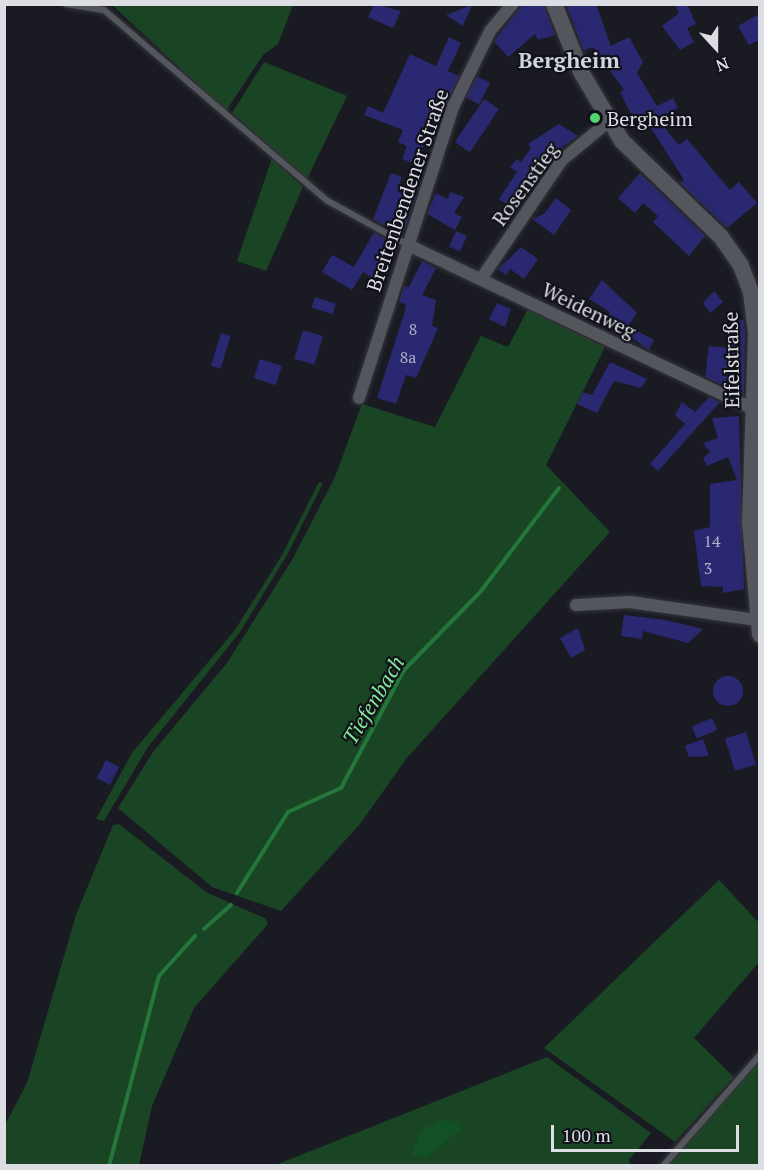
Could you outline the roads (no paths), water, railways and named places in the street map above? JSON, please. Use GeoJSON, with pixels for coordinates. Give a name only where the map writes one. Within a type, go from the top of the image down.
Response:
{"type":"FeatureCollection","features":[{"type":"Feature","properties":{"kind":"street","name":"Breitenbendener Straße"},"geometry":{"type":"LineString","coordinates":[[359,398],[408,245],[468,72],[490,31],[513,4]]}},
{"type":"Feature","properties":{"kind":"street","name":"Eifelstraße"},"geometry":{"type":"LineString","coordinates":[[554,5],[581,72],[609,121],[639,162],[693,207],[741,266],[756,333],[757,380],[753,409],[756,455],[750,522],[758,628]]}},
{"type":"Feature","properties":{"kind":"street","name":"Rosenstieg"},"geometry":{"type":"LineString","coordinates":[[481,279],[562,160],[609,121]]}},
{"type":"Feature","properties":{"kind":"street","name":"Weidenweg"},"geometry":{"type":"LineString","coordinates":[[408,245],[753,409]]}},
{"type":"Feature","properties":{"kind":"street"},"geometry":{"type":"LineString","coordinates":[[576,605],[630,602],[758,628]]}},
{"type":"Feature","properties":{"kind":"lane"},"geometry":{"type":"LineString","coordinates":[[66,4],[104,10],[328,201],[408,245]]}},
{"type":"Feature","properties":{"kind":"lane"},"geometry":{"type":"LineString","coordinates":[[663,1166],[759,1055]]}},
{"type":"Feature","properties":{"kind":"waterway","name":"Tiefenbach"},"geometry":{"type":"LineString","coordinates":[[237,893],[288,812],[341,788],[404,670],[481,591],[559,488]]}},
{"type":"Feature","properties":{"kind":"waterway","name":"Tiefenbach"},"geometry":{"type":"LineString","coordinates":[[204,929],[231,905]]}},
{"type":"Feature","properties":{"kind":"waterway","name":"Tiefenbach"},"geometry":{"type":"LineString","coordinates":[[109,1166],[159,976],[195,936]]}},
{"type":"Feature","properties":{"kind":"place","name":"Bergheim"},"geometry":{"type":"Point","coordinates":[595,118]}},
{"type":"Feature","properties":{"kind":"district","name":"Bergheim"},"geometry":{"type":"Point","coordinates":[569,60]}}]}
